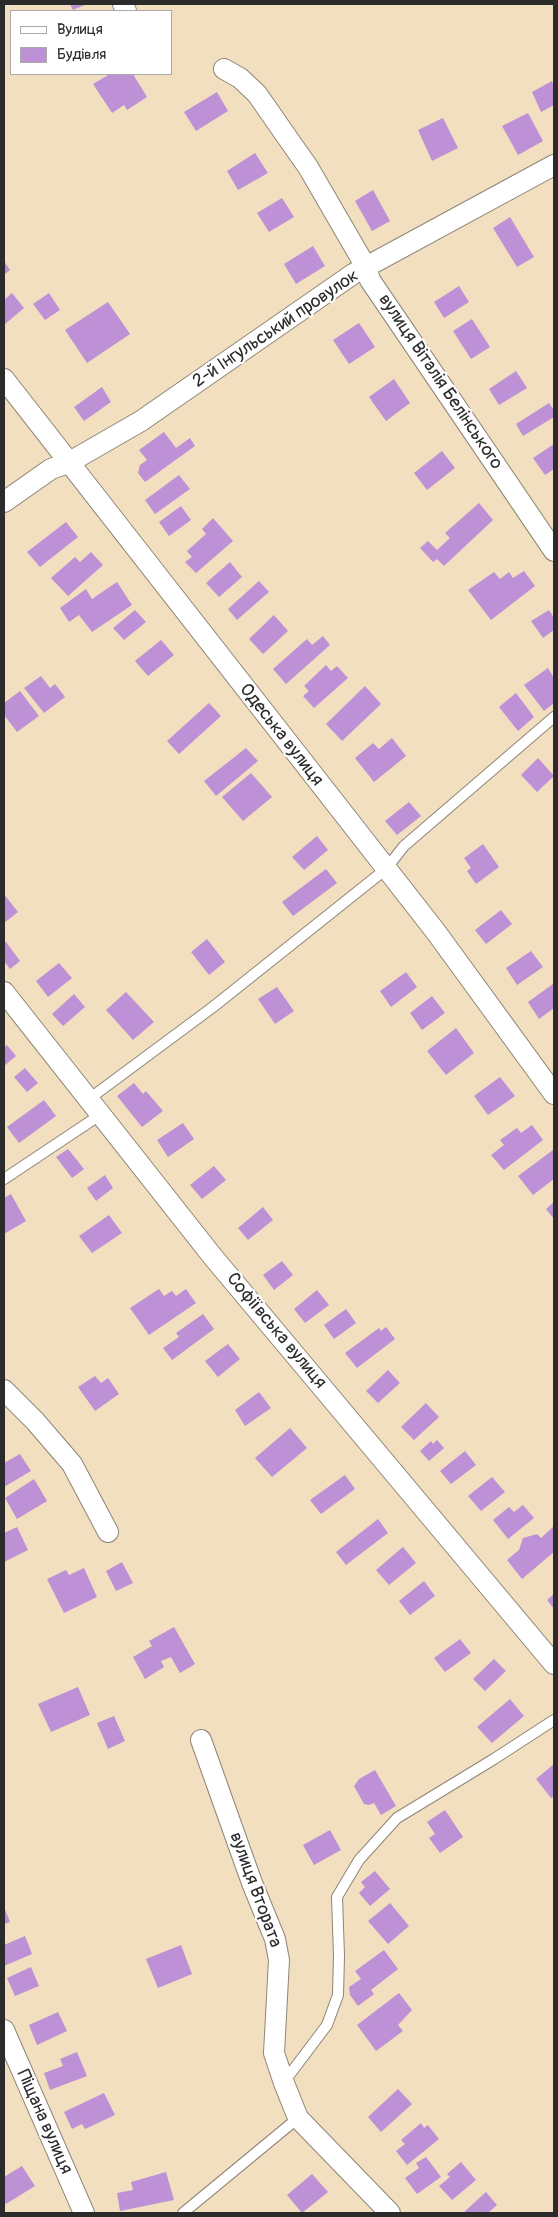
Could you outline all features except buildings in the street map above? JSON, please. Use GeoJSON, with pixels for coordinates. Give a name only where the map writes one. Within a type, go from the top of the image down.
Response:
{"type":"FeatureCollection","features":[{"type":"Feature","properties":{"kind":"street","name":"вулиця Віталія Белінського"},"geometry":{"type":"LineString","coordinates":[[224,69],[240,78],[257,94],[308,167],[366,267],[370,280],[554,551]]}},
{"type":"Feature","properties":{"kind":"street","name":"2-й Інгульський провулок"},"geometry":{"type":"LineString","coordinates":[[4,502],[51,469],[68,463],[141,421],[366,267],[554,165]]}},
{"type":"Feature","properties":{"kind":"street","name":"Одеська вулиця"},"geometry":{"type":"LineString","coordinates":[[4,378],[68,463],[436,932],[554,1094]]}},
{"type":"Feature","properties":{"kind":"street","name":"Софіївська вулиця"},"geometry":{"type":"LineString","coordinates":[[4,992],[213,1257],[554,1664]]}},
{"type":"Feature","properties":{"kind":"street"},"geometry":{"type":"LineString","coordinates":[[4,1390],[35,1421],[72,1464],[108,1532]]}},
{"type":"Feature","properties":{"kind":"street","name":"вулиця Втората"},"geometry":{"type":"LineString","coordinates":[[201,1740],[252,1883],[275,1939],[279,1960],[274,2053],[284,2083],[298,2118],[390,2213]]}},
{"type":"Feature","properties":{"kind":"street","name":"Піщана вулиця"},"geometry":{"type":"LineString","coordinates":[[4,2030],[84,2213]]}},
{"type":"Feature","properties":{"kind":"lane"},"geometry":{"type":"LineString","coordinates":[[4,1178],[95,1107],[213,1007],[386,869],[404,846],[554,717]]}},
{"type":"Feature","properties":{"kind":"lane"},"geometry":{"type":"LineString","coordinates":[[284,2083],[327,2025],[338,1995],[337,1897],[359,1860],[397,1818],[554,1720]]}},
{"type":"Feature","properties":{"kind":"lane"},"geometry":{"type":"LineString","coordinates":[[183,2213],[298,2118]]}}]}
